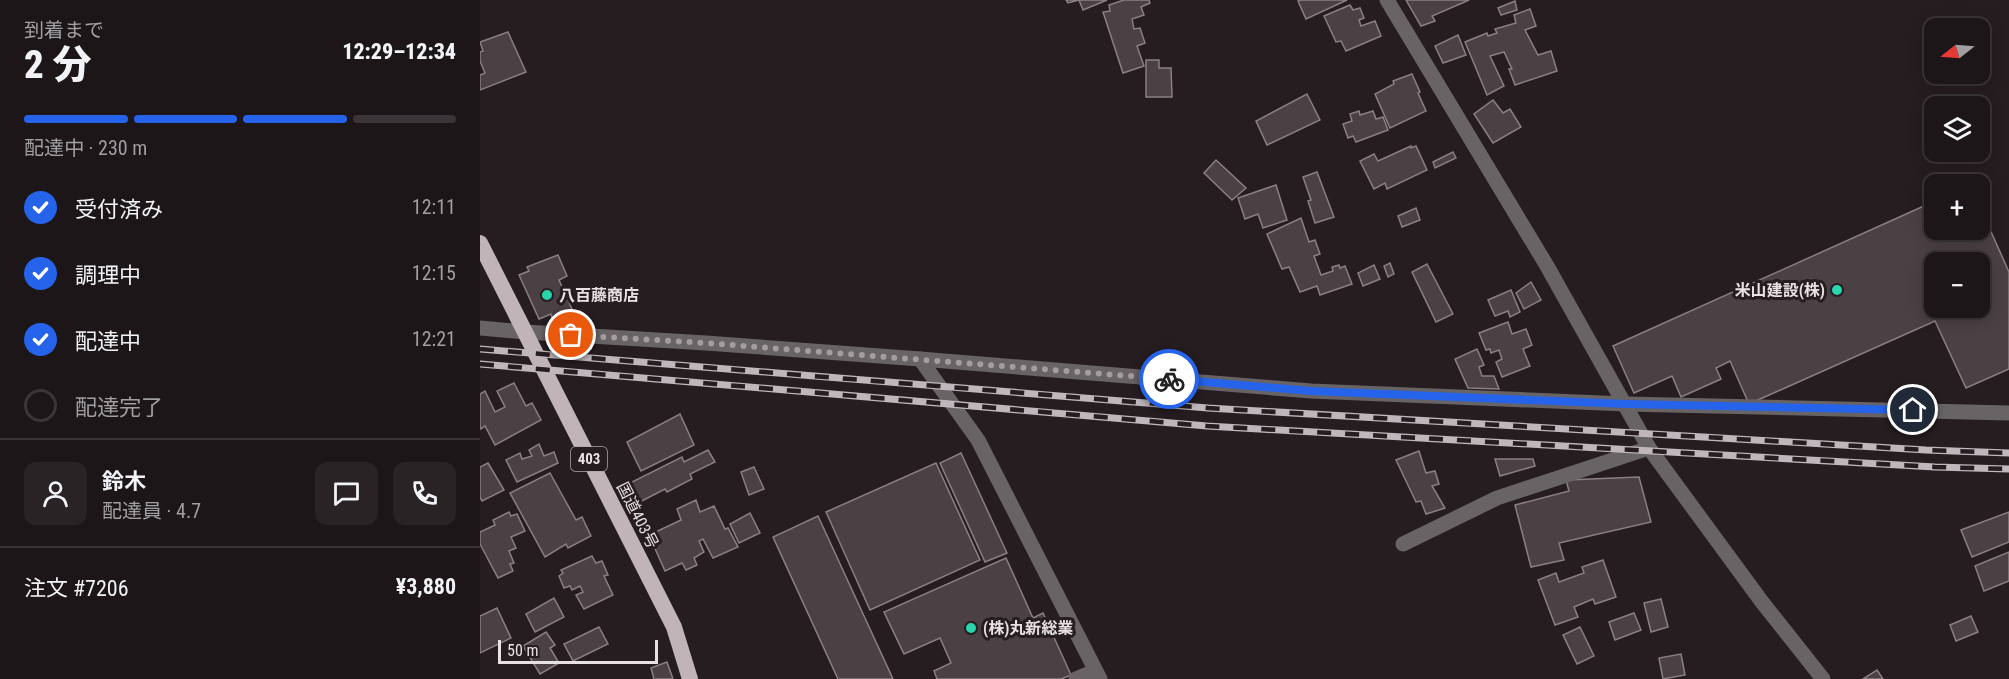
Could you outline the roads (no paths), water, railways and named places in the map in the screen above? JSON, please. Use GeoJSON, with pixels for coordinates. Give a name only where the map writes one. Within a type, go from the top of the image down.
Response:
{"type":"FeatureCollection","features":[{"type":"Feature","properties":{"kind":"highway","name":"国道403号"},"geometry":{"type":"LineString","coordinates":[[480,243],[674,627],[690,679]]}},
{"type":"Feature","properties":{"kind":"street"},"geometry":{"type":"LineString","coordinates":[[1387,0],[1547,266],[1649,448],[1762,602],[1823,679]]}},
{"type":"Feature","properties":{"kind":"street"},"geometry":{"type":"LineString","coordinates":[[480,328],[920,359],[1311,391],[1626,404],[2009,412]]}},
{"type":"Feature","properties":{"kind":"street"},"geometry":{"type":"LineString","coordinates":[[920,359],[978,440],[1097,675],[1076,679]]}},
{"type":"Feature","properties":{"kind":"street"},"geometry":{"type":"LineString","coordinates":[[1403,544],[1497,498],[1649,448]]}},
{"type":"Feature","properties":{"kind":"railway"},"geometry":{"type":"LineString","coordinates":[[480,349],[1208,408],[2009,453]]}},
{"type":"Feature","properties":{"kind":"railway"},"geometry":{"type":"LineString","coordinates":[[480,364],[1207,426],[1935,467],[2009,469]]}},
{"type":"Feature","properties":{"kind":"place","name":"米山建設(株)"},"geometry":{"type":"Point","coordinates":[1837,290]}},
{"type":"Feature","properties":{"kind":"place","name":"八百藤商店"},"geometry":{"type":"Point","coordinates":[547,295]}},
{"type":"Feature","properties":{"kind":"place","name":"(株)丸新総業"},"geometry":{"type":"Point","coordinates":[971,628]}}]}
